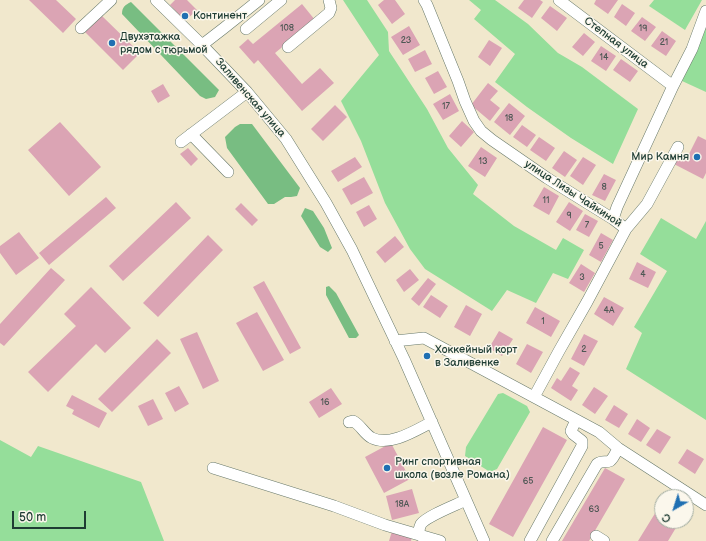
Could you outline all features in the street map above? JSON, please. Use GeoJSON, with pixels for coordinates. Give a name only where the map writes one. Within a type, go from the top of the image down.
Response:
{"type":"FeatureCollection","features":[{"type":"Feature","properties":{"kind":"street"},"geometry":{"type":"LineString","coordinates":[[81,28],[111,0]]}},
{"type":"Feature","properties":{"kind":"street","name":"Заливенская улица"},"geometry":{"type":"LineString","coordinates":[[156,0],[247,92],[286,139],[326,202],[352,250],[404,359],[484,541]]}},
{"type":"Feature","properties":{"kind":"street"},"geometry":{"type":"LineString","coordinates":[[202,45],[260,0]]}},
{"type":"Feature","properties":{"kind":"street"},"geometry":{"type":"LineString","coordinates":[[246,29],[281,0]]}},
{"type":"Feature","properties":{"kind":"street"},"geometry":{"type":"LineString","coordinates":[[288,47],[329,13],[331,8],[329,0]]}},
{"type":"Feature","properties":{"kind":"street","name":"улица Лизы Чайкиной"},"geometry":{"type":"LineString","coordinates":[[424,0],[465,101],[474,121],[481,131],[547,178],[613,219],[626,229],[534,397]]}},
{"type":"Feature","properties":{"kind":"street","name":"Степная улица"},"geometry":{"type":"LineString","coordinates":[[559,0],[673,86]]}},
{"type":"Feature","properties":{"kind":"street"},"geometry":{"type":"LineString","coordinates":[[613,219],[617,207],[673,86],[692,49],[706,11]]}},
{"type":"Feature","properties":{"kind":"street"},"geometry":{"type":"LineString","coordinates":[[181,142],[247,92]]}},
{"type":"Feature","properties":{"kind":"street"},"geometry":{"type":"LineString","coordinates":[[192,134],[228,172]]}},
{"type":"Feature","properties":{"kind":"street"},"geometry":{"type":"LineString","coordinates":[[626,229],[647,204],[678,147]]}},
{"type":"Feature","properties":{"kind":"street"},"geometry":{"type":"LineString","coordinates":[[395,340],[424,338],[599,432],[618,448],[706,505]]}},
{"type":"Feature","properties":{"kind":"street"},"geometry":{"type":"LineString","coordinates":[[530,541],[582,446],[582,441],[571,431],[576,420]]}},
{"type":"Feature","properties":{"kind":"street"},"geometry":{"type":"LineString","coordinates":[[350,422],[353,421],[356,423],[372,438],[386,441],[393,440],[432,422]]}},
{"type":"Feature","properties":{"kind":"street"},"geometry":{"type":"LineString","coordinates":[[552,541],[597,464],[612,460],[618,448]]}},
{"type":"Feature","properties":{"kind":"street"},"geometry":{"type":"LineString","coordinates":[[213,468],[334,506],[385,525],[440,541]]}},
{"type":"Feature","properties":{"kind":"street"},"geometry":{"type":"LineString","coordinates":[[421,536],[419,533],[421,524],[426,519],[466,500]]}},
{"type":"Feature","properties":{"kind":"green space"},"geometry":{"type":"Polygon","coordinates":[[[343,0],[367,0],[388,32],[389,51],[427,109],[448,148],[478,185],[473,194],[514,226],[556,250],[563,238],[584,250],[568,279],[553,273],[536,303],[507,290],[492,311],[425,269],[410,249],[385,203],[361,141],[341,101],[379,55],[343,0]]]}},
{"type":"Feature","properties":{"kind":"green space"},"geometry":{"type":"Polygon","coordinates":[[[469,0],[495,0],[528,24],[558,53],[582,67],[638,109],[613,164],[571,138],[495,82],[515,54],[474,19],[481,10],[469,0]]]}},
{"type":"Feature","properties":{"kind":"green space"},"geometry":{"type":"Polygon","coordinates":[[[654,0],[702,0],[685,30],[649,6],[654,0]]]}},
{"type":"Feature","properties":{"kind":"green space"},"geometry":{"type":"Polygon","coordinates":[[[131,2],[219,90],[215,97],[206,99],[200,96],[122,14],[124,6],[131,2]]]}},
{"type":"Feature","properties":{"kind":"green space"},"geometry":{"type":"Polygon","coordinates":[[[706,26],[706,92],[682,81],[706,26]]]}},
{"type":"Feature","properties":{"kind":"green space"},"geometry":{"type":"Polygon","coordinates":[[[240,124],[252,124],[300,188],[297,196],[285,197],[274,204],[268,204],[227,148],[225,137],[240,124]]]}},
{"type":"Feature","properties":{"kind":"green space"},"geometry":{"type":"Polygon","coordinates":[[[305,208],[313,211],[324,228],[332,248],[328,252],[320,247],[301,216],[305,208]]]}},
{"type":"Feature","properties":{"kind":"green space"},"geometry":{"type":"Polygon","coordinates":[[[661,218],[696,239],[706,221],[706,420],[626,369],[642,333],[634,327],[667,271],[640,254],[661,218]]]}},
{"type":"Feature","properties":{"kind":"green space"},"geometry":{"type":"Polygon","coordinates":[[[329,286],[336,293],[359,335],[356,338],[349,338],[326,295],[326,287],[329,286]]]}},
{"type":"Feature","properties":{"kind":"green space"},"geometry":{"type":"Polygon","coordinates":[[[503,393],[527,406],[530,412],[497,469],[490,472],[465,456],[466,447],[498,394],[503,393]]]}},
{"type":"Feature","properties":{"kind":"green space"},"geometry":{"type":"Polygon","coordinates":[[[0,440],[31,457],[38,446],[141,482],[164,541],[0,541],[0,440]]]}},
{"type":"Feature","properties":{"kind":"building"},"geometry":{"type":"Polygon","coordinates":[[[29,0],[56,0],[76,19],[63,33],[29,0]]]}},
{"type":"Feature","properties":{"kind":"building","name":"Континент"},"geometry":{"type":"Polygon","coordinates":[[[175,0],[187,0],[197,10],[185,21],[170,5],[175,0]]]}},
{"type":"Feature","properties":{"kind":"building"},"geometry":{"type":"Polygon","coordinates":[[[384,0],[395,0],[405,14],[392,24],[378,5],[384,0]]]}},
{"type":"Feature","properties":{"kind":"building"},"geometry":{"type":"Polygon","coordinates":[[[524,0],[540,0],[543,2],[532,18],[518,8],[524,0]]]}},
{"type":"Feature","properties":{"kind":"building"},"geometry":{"type":"Polygon","coordinates":[[[596,0],[618,0],[608,14],[594,4],[596,0]]]}},
{"type":"Feature","properties":{"kind":"building"},"geometry":{"type":"Polygon","coordinates":[[[302,4],[315,20],[275,53],[302,84],[320,68],[334,83],[302,111],[258,60],[254,64],[239,47],[248,39],[253,44],[302,4]]]}},
{"type":"Feature","properties":{"kind":"building"},"geometry":{"type":"Polygon","coordinates":[[[622,4],[635,13],[626,26],[614,17],[622,4]]]}},
{"type":"Feature","properties":{"kind":"building"},"geometry":{"type":"Polygon","coordinates":[[[550,6],[567,18],[557,31],[541,18],[550,6]]]}},
{"type":"Feature","properties":{"kind":"building","name":"Двухэтажка рядом с тюрьмой"},"geometry":{"type":"Polygon","coordinates":[[[102,16],[140,53],[123,70],[85,32],[102,16]]]}},
{"type":"Feature","properties":{"kind":"building"},"geometry":{"type":"Polygon","coordinates":[[[642,17],[656,27],[645,41],[631,31],[642,17]]]}},
{"type":"Feature","properties":{"kind":"building"},"geometry":{"type":"Polygon","coordinates":[[[409,26],[420,45],[403,55],[391,37],[409,26]]]}},
{"type":"Feature","properties":{"kind":"building"},"geometry":{"type":"Polygon","coordinates":[[[662,31],[676,41],[666,56],[651,46],[662,31]]]}},
{"type":"Feature","properties":{"kind":"building"},"geometry":{"type":"Polygon","coordinates":[[[584,33],[595,42],[583,56],[572,47],[584,33]]]}},
{"type":"Feature","properties":{"kind":"building"},"geometry":{"type":"Polygon","coordinates":[[[489,40],[502,48],[490,66],[478,57],[489,40]]]}},
{"type":"Feature","properties":{"kind":"building"},"geometry":{"type":"Polygon","coordinates":[[[601,46],[616,56],[606,71],[591,61],[601,46]]]}},
{"type":"Feature","properties":{"kind":"building"},"geometry":{"type":"Polygon","coordinates":[[[425,50],[432,64],[415,72],[408,59],[425,50]]]}},
{"type":"Feature","properties":{"kind":"building"},"geometry":{"type":"Polygon","coordinates":[[[621,59],[638,71],[630,82],[613,70],[621,59]]]}},
{"type":"Feature","properties":{"kind":"building"},"geometry":{"type":"Polygon","coordinates":[[[438,71],[447,87],[434,94],[425,78],[438,71]]]}},
{"type":"Feature","properties":{"kind":"building"},"geometry":{"type":"Polygon","coordinates":[[[488,83],[498,91],[490,100],[500,108],[490,121],[471,105],[488,83]]]}},
{"type":"Feature","properties":{"kind":"building"},"geometry":{"type":"Polygon","coordinates":[[[163,84],[170,96],[158,103],[151,91],[163,84]]]}},
{"type":"Feature","properties":{"kind":"building"},"geometry":{"type":"Polygon","coordinates":[[[450,94],[459,111],[443,120],[433,104],[450,94]]]}},
{"type":"Feature","properties":{"kind":"building"},"geometry":{"type":"Polygon","coordinates":[[[509,103],[525,116],[510,135],[494,122],[509,103]]]}},
{"type":"Feature","properties":{"kind":"building"},"geometry":{"type":"Polygon","coordinates":[[[335,105],[347,117],[323,141],[311,129],[335,105]]]}},
{"type":"Feature","properties":{"kind":"building"},"geometry":{"type":"Polygon","coordinates":[[[462,121],[474,132],[461,147],[449,136],[462,121]]]}},
{"type":"Feature","properties":{"kind":"building"},"geometry":{"type":"Polygon","coordinates":[[[60,122],[101,167],[69,196],[28,150],[60,122]]]}},
{"type":"Feature","properties":{"kind":"building"},"geometry":{"type":"Polygon","coordinates":[[[522,125],[536,135],[527,147],[513,137],[522,125]]]}},
{"type":"Feature","properties":{"kind":"building","name":"Мир Камня"},"geometry":{"type":"Polygon","coordinates":[[[698,136],[706,140],[706,173],[703,179],[672,163],[676,155],[686,160],[698,136]]]}},
{"type":"Feature","properties":{"kind":"building"},"geometry":{"type":"Polygon","coordinates":[[[539,137],[555,148],[546,161],[530,150],[539,137]]]}},
{"type":"Feature","properties":{"kind":"building"},"geometry":{"type":"Polygon","coordinates":[[[481,147],[497,158],[485,177],[468,166],[481,147]]]}},
{"type":"Feature","properties":{"kind":"building"},"geometry":{"type":"Polygon","coordinates":[[[188,148],[198,159],[191,166],[180,154],[188,148]]]}},
{"type":"Feature","properties":{"kind":"building"},"geometry":{"type":"Polygon","coordinates":[[[564,151],[577,160],[565,177],[552,168],[564,151]]]}},
{"type":"Feature","properties":{"kind":"building"},"geometry":{"type":"Polygon","coordinates":[[[355,157],[362,167],[338,182],[331,171],[355,157]]]}},
{"type":"Feature","properties":{"kind":"building"},"geometry":{"type":"Polygon","coordinates":[[[583,157],[596,165],[583,185],[570,176],[583,157]]]}},
{"type":"Feature","properties":{"kind":"building"},"geometry":{"type":"Polygon","coordinates":[[[604,174],[616,180],[605,201],[592,195],[604,174]]]}},
{"type":"Feature","properties":{"kind":"building"},"geometry":{"type":"Polygon","coordinates":[[[364,177],[373,193],[351,205],[342,189],[364,177]]]}},
{"type":"Feature","properties":{"kind":"building"},"geometry":{"type":"Polygon","coordinates":[[[544,187],[559,196],[549,215],[533,206],[544,187]]]}},
{"type":"Feature","properties":{"kind":"building"},"geometry":{"type":"Polygon","coordinates":[[[106,197],[116,208],[49,265],[39,253],[106,197]]]}},
{"type":"Feature","properties":{"kind":"building"},"geometry":{"type":"Polygon","coordinates":[[[176,202],[191,218],[123,281],[109,266],[176,202]]]}},
{"type":"Feature","properties":{"kind":"building"},"geometry":{"type":"Polygon","coordinates":[[[569,202],[583,211],[570,231],[556,222],[569,202]]]}},
{"type":"Feature","properties":{"kind":"building"},"geometry":{"type":"Polygon","coordinates":[[[241,203],[258,220],[252,226],[235,209],[241,203]]]}},
{"type":"Feature","properties":{"kind":"building"},"geometry":{"type":"Polygon","coordinates":[[[369,205],[377,219],[364,227],[356,212],[369,205]]]}},
{"type":"Feature","properties":{"kind":"building"},"geometry":{"type":"Polygon","coordinates":[[[585,214],[598,221],[589,237],[576,230],[585,214]]]}},
{"type":"Feature","properties":{"kind":"building"},"geometry":{"type":"Polygon","coordinates":[[[19,232],[39,258],[16,275],[0,253],[0,246],[19,232]]]}},
{"type":"Feature","properties":{"kind":"building"},"geometry":{"type":"Polygon","coordinates":[[[601,233],[613,240],[601,262],[589,255],[601,233]]]}},
{"type":"Feature","properties":{"kind":"building"},"geometry":{"type":"Polygon","coordinates":[[[208,235],[223,250],[158,317],[143,303],[208,235]]]}},
{"type":"Feature","properties":{"kind":"building"},"geometry":{"type":"Polygon","coordinates":[[[395,236],[404,247],[385,263],[376,252],[395,236]]]}},
{"type":"Feature","properties":{"kind":"building"},"geometry":{"type":"Polygon","coordinates":[[[637,262],[656,272],[648,288],[629,279],[637,262]]]}},
{"type":"Feature","properties":{"kind":"building"},"geometry":{"type":"Polygon","coordinates":[[[581,264],[595,273],[584,292],[569,283],[581,264]]]}},
{"type":"Feature","properties":{"kind":"building"},"geometry":{"type":"Polygon","coordinates":[[[51,268],[65,280],[4,346],[0,343],[0,324],[51,268]]]}},
{"type":"Feature","properties":{"kind":"building"},"geometry":{"type":"Polygon","coordinates":[[[410,269],[419,280],[404,292],[396,280],[410,269]]]}},
{"type":"Feature","properties":{"kind":"building"},"geometry":{"type":"Polygon","coordinates":[[[428,278],[436,284],[419,306],[411,299],[428,278]]]}},
{"type":"Feature","properties":{"kind":"building"},"geometry":{"type":"Polygon","coordinates":[[[264,281],[301,348],[290,354],[253,287],[264,281]]]}},
{"type":"Feature","properties":{"kind":"building"},"geometry":{"type":"Polygon","coordinates":[[[91,287],[131,328],[105,353],[96,344],[48,392],[28,372],[76,326],[64,314],[91,287]]]}},
{"type":"Feature","properties":{"kind":"building"},"geometry":{"type":"Polygon","coordinates":[[[431,295],[448,306],[440,318],[423,307],[431,295]]]}},
{"type":"Feature","properties":{"kind":"building"},"geometry":{"type":"Polygon","coordinates":[[[604,297],[624,308],[613,326],[594,314],[604,297]]]}},
{"type":"Feature","properties":{"kind":"building"},"geometry":{"type":"Polygon","coordinates":[[[466,305],[482,314],[470,336],[454,327],[466,305]]]}},
{"type":"Feature","properties":{"kind":"building"},"geometry":{"type":"Polygon","coordinates":[[[535,307],[560,321],[551,337],[526,323],[535,307]]]}},
{"type":"Feature","properties":{"kind":"building"},"geometry":{"type":"Polygon","coordinates":[[[257,312],[284,360],[263,371],[236,323],[257,312]]]}},
{"type":"Feature","properties":{"kind":"building"},"geometry":{"type":"Polygon","coordinates":[[[499,331],[513,339],[502,356],[489,348],[499,331]]]}},
{"type":"Feature","properties":{"kind":"building"},"geometry":{"type":"Polygon","coordinates":[[[197,332],[219,381],[203,389],[180,339],[197,332]]]}},
{"type":"Feature","properties":{"kind":"building"},"geometry":{"type":"Polygon","coordinates":[[[584,334],[598,341],[584,366],[571,359],[584,334]]]}},
{"type":"Feature","properties":{"kind":"building"},"geometry":{"type":"Polygon","coordinates":[[[157,339],[171,353],[112,412],[98,399],[157,339]]]}},
{"type":"Feature","properties":{"kind":"building"},"geometry":{"type":"Polygon","coordinates":[[[527,344],[543,352],[531,373],[516,364],[527,344]]]}},
{"type":"Feature","properties":{"kind":"building"},"geometry":{"type":"Polygon","coordinates":[[[570,367],[580,373],[572,386],[578,390],[571,401],[551,388],[557,378],[561,381],[570,367]]]}},
{"type":"Feature","properties":{"kind":"building"},"geometry":{"type":"Polygon","coordinates":[[[179,386],[189,404],[175,412],[165,393],[179,386]]]}},
{"type":"Feature","properties":{"kind":"building"},"geometry":{"type":"Polygon","coordinates":[[[594,387],[608,396],[595,414],[582,405],[594,387]]]}},
{"type":"Feature","properties":{"kind":"building"},"geometry":{"type":"Polygon","coordinates":[[[331,388],[342,404],[319,418],[309,402],[331,388]]]}},
{"type":"Feature","properties":{"kind":"building"},"geometry":{"type":"Polygon","coordinates":[[[72,395],[107,413],[99,428],[72,414],[74,410],[66,406],[72,395]]]}},
{"type":"Feature","properties":{"kind":"building"},"geometry":{"type":"Polygon","coordinates":[[[153,399],[163,419],[148,426],[138,406],[153,399]]]}},
{"type":"Feature","properties":{"kind":"building"},"geometry":{"type":"Polygon","coordinates":[[[614,405],[628,414],[619,428],[605,420],[614,405]]]}},
{"type":"Feature","properties":{"kind":"building"},"geometry":{"type":"Polygon","coordinates":[[[637,419],[650,428],[641,442],[628,434],[637,419]]]}},
{"type":"Feature","properties":{"kind":"building"},"geometry":{"type":"Polygon","coordinates":[[[543,427],[567,440],[513,537],[489,524],[543,427]]]}},
{"type":"Feature","properties":{"kind":"building"},"geometry":{"type":"Polygon","coordinates":[[[657,429],[671,437],[660,454],[646,445],[657,429]]]}},
{"type":"Feature","properties":{"kind":"building","name":"Ринг спортивная школа (возле Романа)"},"geometry":{"type":"Polygon","coordinates":[[[391,443],[410,479],[384,493],[365,457],[391,443]]]}},
{"type":"Feature","properties":{"kind":"building"},"geometry":{"type":"Polygon","coordinates":[[[687,449],[704,459],[695,474],[678,463],[687,449]]]}},
{"type":"Feature","properties":{"kind":"building"},"geometry":{"type":"Polygon","coordinates":[[[605,468],[625,479],[589,541],[562,541],[605,468]]]}},
{"type":"Feature","properties":{"kind":"building"},"geometry":{"type":"Polygon","coordinates":[[[412,489],[419,513],[392,520],[386,496],[412,489]]]}},
{"type":"Feature","properties":{"kind":"building"},"geometry":{"type":"Polygon","coordinates":[[[654,515],[654,529],[675,529],[668,541],[638,541],[654,515]]]}},
{"type":"Feature","properties":{"kind":"building"},"geometry":{"type":"Polygon","coordinates":[[[392,531],[412,538],[411,541],[389,541],[392,531]]]}},
{"type":"Feature","properties":{"kind":"place","name":"Континент"},"geometry":{"type":"Point","coordinates":[185,16]}},
{"type":"Feature","properties":{"kind":"place","name":"Двухэтажка рядом с тюрьмой"},"geometry":{"type":"Point","coordinates":[112,43]}},
{"type":"Feature","properties":{"kind":"place","name":"Мир Камня"},"geometry":{"type":"Point","coordinates":[697,157]}},
{"type":"Feature","properties":{"kind":"place","name":"Хоккейный корт в Заливенке"},"geometry":{"type":"Point","coordinates":[427,356]}},
{"type":"Feature","properties":{"kind":"place","name":"Ринг спортивная школа (возле Романа)"},"geometry":{"type":"Point","coordinates":[387,468]}}]}
